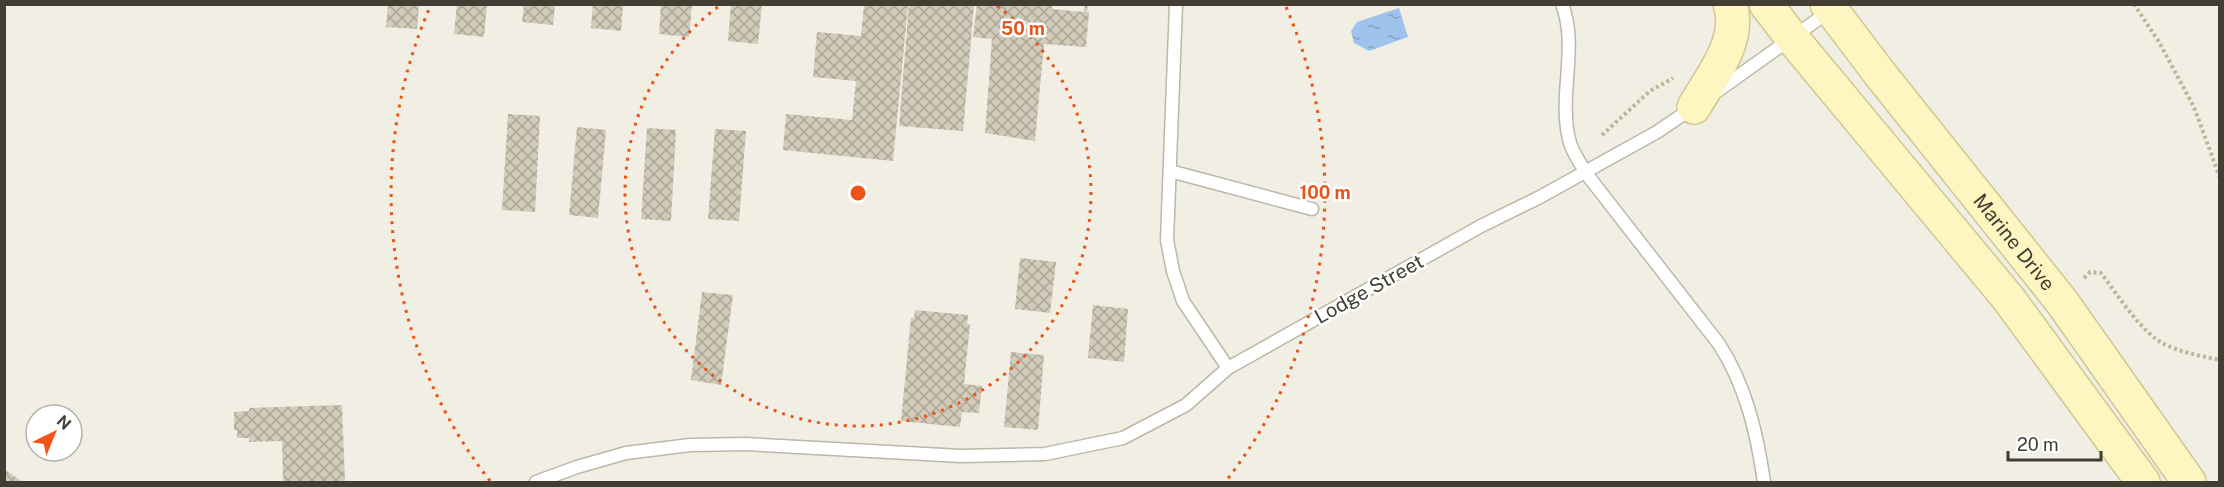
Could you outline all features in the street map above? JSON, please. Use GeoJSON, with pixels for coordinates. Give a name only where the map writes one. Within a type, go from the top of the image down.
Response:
{"type":"FeatureCollection","features":[{"type":"Feature","properties":{"kind":"main road"},"geometry":{"type":"LineString","coordinates":[[1694,107],[1726,51],[1734,23],[1730,4]]}},
{"type":"Feature","properties":{"kind":"main road","name":"Marine Drive"},"geometry":{"type":"LineString","coordinates":[[1766,4],[2008,298],[2142,483]]}},
{"type":"Feature","properties":{"kind":"main road","name":"Marine Drive"},"geometry":{"type":"LineString","coordinates":[[1829,7],[2062,302],[2189,483]]}},
{"type":"Feature","properties":{"kind":"lane"},"geometry":{"type":"LineString","coordinates":[[1176,4],[1167,240],[1173,271],[1183,301],[1228,368]]}},
{"type":"Feature","properties":{"kind":"lane"},"geometry":{"type":"LineString","coordinates":[[1562,4],[1569,40],[1565,93],[1570,144],[1585,172],[1719,344],[1734,367],[1749,406],[1764,483]]}},
{"type":"Feature","properties":{"kind":"lane","name":"Lodge Street"},"geometry":{"type":"LineString","coordinates":[[536,483],[577,467],[626,453],[690,445],[746,444],[961,456],[1046,454],[1123,438],[1186,405],[1228,368],[1471,231],[1657,132],[1792,38],[1829,7]]}},
{"type":"Feature","properties":{"kind":"lane"},"geometry":{"type":"LineString","coordinates":[[1170,171],[1312,209]]}},
{"type":"Feature","properties":{"kind":"path"},"geometry":{"type":"LineString","coordinates":[[2134,4],[2159,42],[2194,107],[2220,178]]}},
{"type":"Feature","properties":{"kind":"path"},"geometry":{"type":"LineString","coordinates":[[1578,158],[1650,91],[1680,74]]}},
{"type":"Feature","properties":{"kind":"path"},"geometry":{"type":"LineString","coordinates":[[2062,302],[2090,272],[2101,273],[2146,330],[2164,344],[2220,360]]}},
{"type":"Feature","properties":{"kind":"water"},"geometry":{"type":"Polygon","coordinates":[[[1399,8],[1408,37],[1369,51],[1354,43],[1351,31],[1357,22],[1399,8]]]}},
{"type":"Feature","properties":{"kind":"building"},"geometry":{"type":"Polygon","coordinates":[[[388,4],[419,4],[417,29],[386,27],[388,4]]]}},
{"type":"Feature","properties":{"kind":"building"},"geometry":{"type":"Polygon","coordinates":[[[457,4],[487,4],[484,37],[454,34],[457,4]]]}},
{"type":"Feature","properties":{"kind":"building"},"geometry":{"type":"Polygon","coordinates":[[[524,4],[555,4],[553,25],[522,22],[524,4]]]}},
{"type":"Feature","properties":{"kind":"building"},"geometry":{"type":"Polygon","coordinates":[[[593,4],[623,4],[621,31],[591,28],[593,4]]]}},
{"type":"Feature","properties":{"kind":"building"},"geometry":{"type":"Polygon","coordinates":[[[661,4],[692,4],[689,37],[659,34],[661,4]]]}},
{"type":"Feature","properties":{"kind":"building"},"geometry":{"type":"Polygon","coordinates":[[[731,4],[762,4],[758,44],[728,41],[731,4]]]}},
{"type":"Feature","properties":{"kind":"building"},"geometry":{"type":"Polygon","coordinates":[[[909,4],[974,6],[963,131],[899,126],[909,4]]]}},
{"type":"Feature","properties":{"kind":"building"},"geometry":{"type":"Polygon","coordinates":[[[977,4],[1052,4],[1052,9],[1084,12],[1085,4],[1088,4],[1086,47],[1044,44],[1035,141],[985,133],[992,39],[973,37],[977,4]]]}},
{"type":"Feature","properties":{"kind":"building"},"geometry":{"type":"Polygon","coordinates":[[[864,5],[908,5],[893,161],[783,150],[786,114],[852,120],[856,81],[813,77],[817,32],[861,36],[864,5]]]}},
{"type":"Feature","properties":{"kind":"building"},"geometry":{"type":"Polygon","coordinates":[[[508,114],[540,116],[535,212],[502,210],[508,114]]]}},
{"type":"Feature","properties":{"kind":"building"},"geometry":{"type":"Polygon","coordinates":[[[577,127],[606,130],[598,218],[569,215],[577,127]]]}},
{"type":"Feature","properties":{"kind":"building"},"geometry":{"type":"Polygon","coordinates":[[[647,128],[676,130],[671,221],[641,219],[647,128]]]}},
{"type":"Feature","properties":{"kind":"building"},"geometry":{"type":"Polygon","coordinates":[[[715,129],[746,131],[739,221],[708,219],[715,129]]]}},
{"type":"Feature","properties":{"kind":"building"},"geometry":{"type":"Polygon","coordinates":[[[1020,258],[1056,262],[1050,313],[1015,309],[1020,258]]]}},
{"type":"Feature","properties":{"kind":"building"},"geometry":{"type":"Polygon","coordinates":[[[702,292],[733,295],[721,385],[691,380],[702,292]]]}},
{"type":"Feature","properties":{"kind":"building"},"geometry":{"type":"Polygon","coordinates":[[[1093,305],[1128,309],[1124,362],[1088,358],[1093,305]]]}},
{"type":"Feature","properties":{"kind":"building"},"geometry":{"type":"Polygon","coordinates":[[[915,310],[968,315],[967,324],[970,324],[964,384],[982,386],[979,413],[962,412],[960,427],[901,421],[911,318],[914,318],[915,310]]]}},
{"type":"Feature","properties":{"kind":"building"},"geometry":{"type":"Polygon","coordinates":[[[1011,352],[1044,355],[1038,430],[1004,427],[1011,352]]]}},
{"type":"Feature","properties":{"kind":"building"},"geometry":{"type":"Polygon","coordinates":[[[342,405],[345,482],[283,482],[282,441],[249,442],[249,438],[237,438],[237,430],[234,430],[234,412],[249,411],[249,408],[342,405]]]}},
{"type":"Feature","properties":{"kind":"building"},"geometry":{"type":"Polygon","coordinates":[[[4,469],[23,482],[4,482],[4,469]]]}}]}
